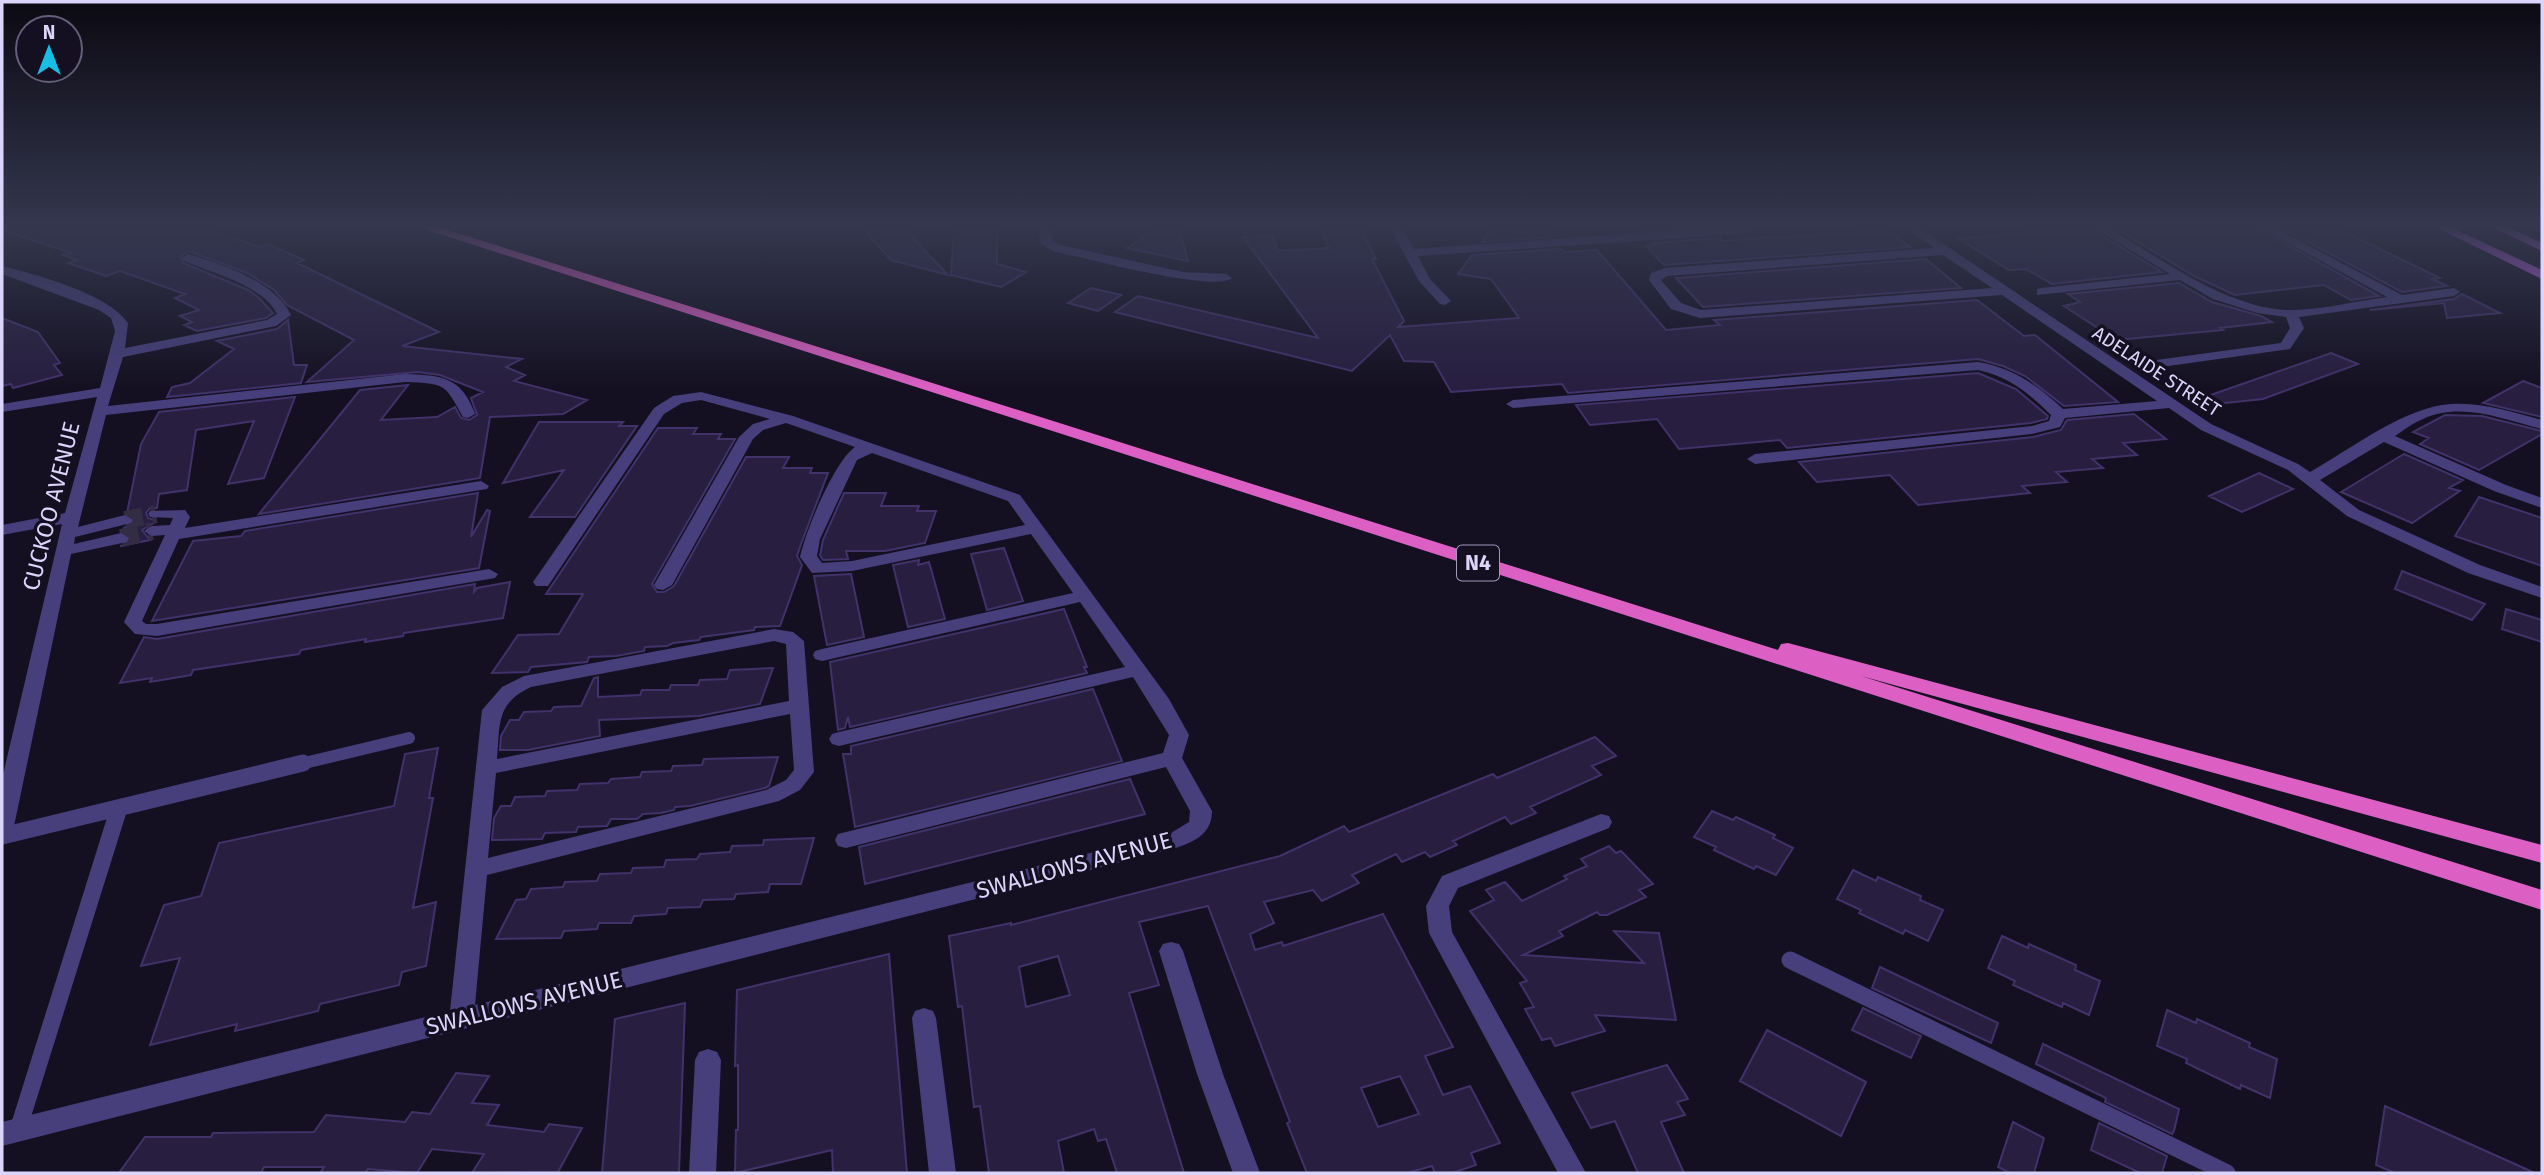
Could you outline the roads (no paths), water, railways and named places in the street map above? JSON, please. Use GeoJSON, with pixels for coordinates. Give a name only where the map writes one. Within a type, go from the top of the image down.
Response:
{"type":"FeatureCollection","features":[{"type":"Feature","properties":{"kind":"highway","name":"N4"},"geometry":{"type":"LineString","coordinates":[[588,279],[1647,615],[2000,730],[2542,900]]}},
{"type":"Feature","properties":{"kind":"highway"},"geometry":{"type":"LineString","coordinates":[[1647,615],[1934,686],[2542,854]]}},
{"type":"Feature","properties":{"kind":"street","name":"CUCKOO AVENUE"},"geometry":{"type":"LineString","coordinates":[[2,834],[10,746],[122,324],[110,309],[26,279]]}},
{"type":"Feature","properties":{"kind":"street"},"geometry":{"type":"LineString","coordinates":[[116,354],[263,324],[284,314],[282,307],[268,293],[236,279]]}},
{"type":"Feature","properties":{"kind":"street"},"geometry":{"type":"LineString","coordinates":[[1424,279],[1445,301]]}},
{"type":"Feature","properties":{"kind":"street"},"geometry":{"type":"LineString","coordinates":[[1655,279],[1676,306],[1700,314],[2002,291]]}},
{"type":"Feature","properties":{"kind":"street","name":"ADELAIDE STREET"},"geometry":{"type":"LineString","coordinates":[[1984,279],[2168,404],[2225,438],[2293,467],[2353,513],[2474,569],[2542,593]]}},
{"type":"Feature","properties":{"kind":"street"},"geometry":{"type":"LineString","coordinates":[[2040,292],[2157,279]]}},
{"type":"Feature","properties":{"kind":"street"},"geometry":{"type":"LineString","coordinates":[[2187,279],[2236,304],[2291,314],[2454,292]]}},
{"type":"Feature","properties":{"kind":"street"},"geometry":{"type":"LineString","coordinates":[[2362,279],[2400,299]]}},
{"type":"Feature","properties":{"kind":"street"},"geometry":{"type":"LineString","coordinates":[[2154,364],[2285,346],[2297,328],[2291,314]]}},
{"type":"Feature","properties":{"kind":"street"},"geometry":{"type":"LineString","coordinates":[[1513,404],[1978,366],[1994,368],[2011,376],[2044,399],[2059,414]]}},
{"type":"Feature","properties":{"kind":"street"},"geometry":{"type":"LineString","coordinates":[[98,411],[405,378],[433,380],[455,388],[463,396],[468,414]]}},
{"type":"Feature","properties":{"kind":"street"},"geometry":{"type":"LineString","coordinates":[[2,408],[105,391]]}},
{"type":"Feature","properties":{"kind":"street"},"geometry":{"type":"LineString","coordinates":[[542,582],[659,411],[671,402],[701,396],[788,419],[1013,498],[1138,670],[1179,735],[1172,758],[846,840]]}},
{"type":"Feature","properties":{"kind":"street"},"geometry":{"type":"LineString","coordinates":[[2059,414],[2168,404]]}},
{"type":"Feature","properties":{"kind":"street"},"geometry":{"type":"LineString","coordinates":[[2310,479],[2419,415],[2448,406],[2487,410],[2542,425]]}},
{"type":"Feature","properties":{"kind":"street"},"geometry":{"type":"LineString","coordinates":[[1755,459],[2032,430],[2055,424],[2059,414]]}},
{"type":"Feature","properties":{"kind":"street"},"geometry":{"type":"LineString","coordinates":[[663,585],[747,437],[767,423],[788,419]]}},
{"type":"Feature","properties":{"kind":"street"},"geometry":{"type":"LineString","coordinates":[[2383,436],[2500,488],[2542,503]]}},
{"type":"Feature","properties":{"kind":"street"},"geometry":{"type":"LineString","coordinates":[[870,449],[861,450],[850,458],[812,539],[808,557],[818,569],[852,566],[1036,528]]}},
{"type":"Feature","properties":{"kind":"street"},"geometry":{"type":"LineString","coordinates":[[175,535],[481,486]]}},
{"type":"Feature","properties":{"kind":"street"},"geometry":{"type":"LineString","coordinates":[[156,513],[179,513],[183,517],[136,611],[133,622],[141,629],[157,630],[489,574]]}},
{"type":"Feature","properties":{"kind":"street"},"geometry":{"type":"LineString","coordinates":[[2,530],[125,520]]}},
{"type":"Feature","properties":{"kind":"street"},"geometry":{"type":"LineString","coordinates":[[152,531],[172,530],[175,535]]}},
{"type":"Feature","properties":{"kind":"street"},"geometry":{"type":"LineString","coordinates":[[63,551],[121,538]]}},
{"type":"Feature","properties":{"kind":"street"},"geometry":{"type":"LineString","coordinates":[[822,655],[1084,596]]}},
{"type":"Feature","properties":{"kind":"street"},"geometry":{"type":"LineString","coordinates":[[461,1019],[485,768],[492,710],[500,696],[516,685],[531,680],[774,635],[787,636],[795,641],[804,772],[793,785],[772,796],[476,869]]}},
{"type":"Feature","properties":{"kind":"street"},"geometry":{"type":"LineString","coordinates":[[839,739],[1138,670]]}},
{"type":"Feature","properties":{"kind":"street"},"geometry":{"type":"LineString","coordinates":[[485,768],[798,706]]}},
{"type":"Feature","properties":{"kind":"street","name":"SWALLOWS AVENUE"},"geometry":{"type":"LineString","coordinates":[[10,1132],[1022,879],[1189,834],[1199,827],[1203,820],[1201,811],[1172,758]]}},
{"type":"Feature","properties":{"kind":"street"},"geometry":{"type":"LineString","coordinates":[[1572,1173],[1441,933],[1436,914],[1438,897],[1450,882],[1601,822]]}},
{"type":"Feature","properties":{"kind":"street"},"geometry":{"type":"LineString","coordinates":[[1171,951],[1210,1074],[1247,1173]]}},
{"type":"Feature","properties":{"kind":"street"},"geometry":{"type":"LineString","coordinates":[[924,1018],[943,1173]]}},
{"type":"Feature","properties":{"kind":"street"},"geometry":{"type":"LineString","coordinates":[[702,1173],[708,1060]]}},
{"type":"Feature","properties":{"kind":"lane"},"geometry":{"type":"LineString","coordinates":[[2,834],[409,738]]}},
{"type":"Feature","properties":{"kind":"lane"},"geometry":{"type":"LineString","coordinates":[[10,1132],[119,808]]}},
{"type":"Feature","properties":{"kind":"lane"},"geometry":{"type":"LineString","coordinates":[[1790,960],[2227,1173]]}},
{"type":"Feature","properties":{"kind":"tunnel"},"geometry":{"type":"LineString","coordinates":[[125,520],[156,514]]}},
{"type":"Feature","properties":{"kind":"tunnel"},"geometry":{"type":"LineString","coordinates":[[121,538],[152,531]]}}]}
